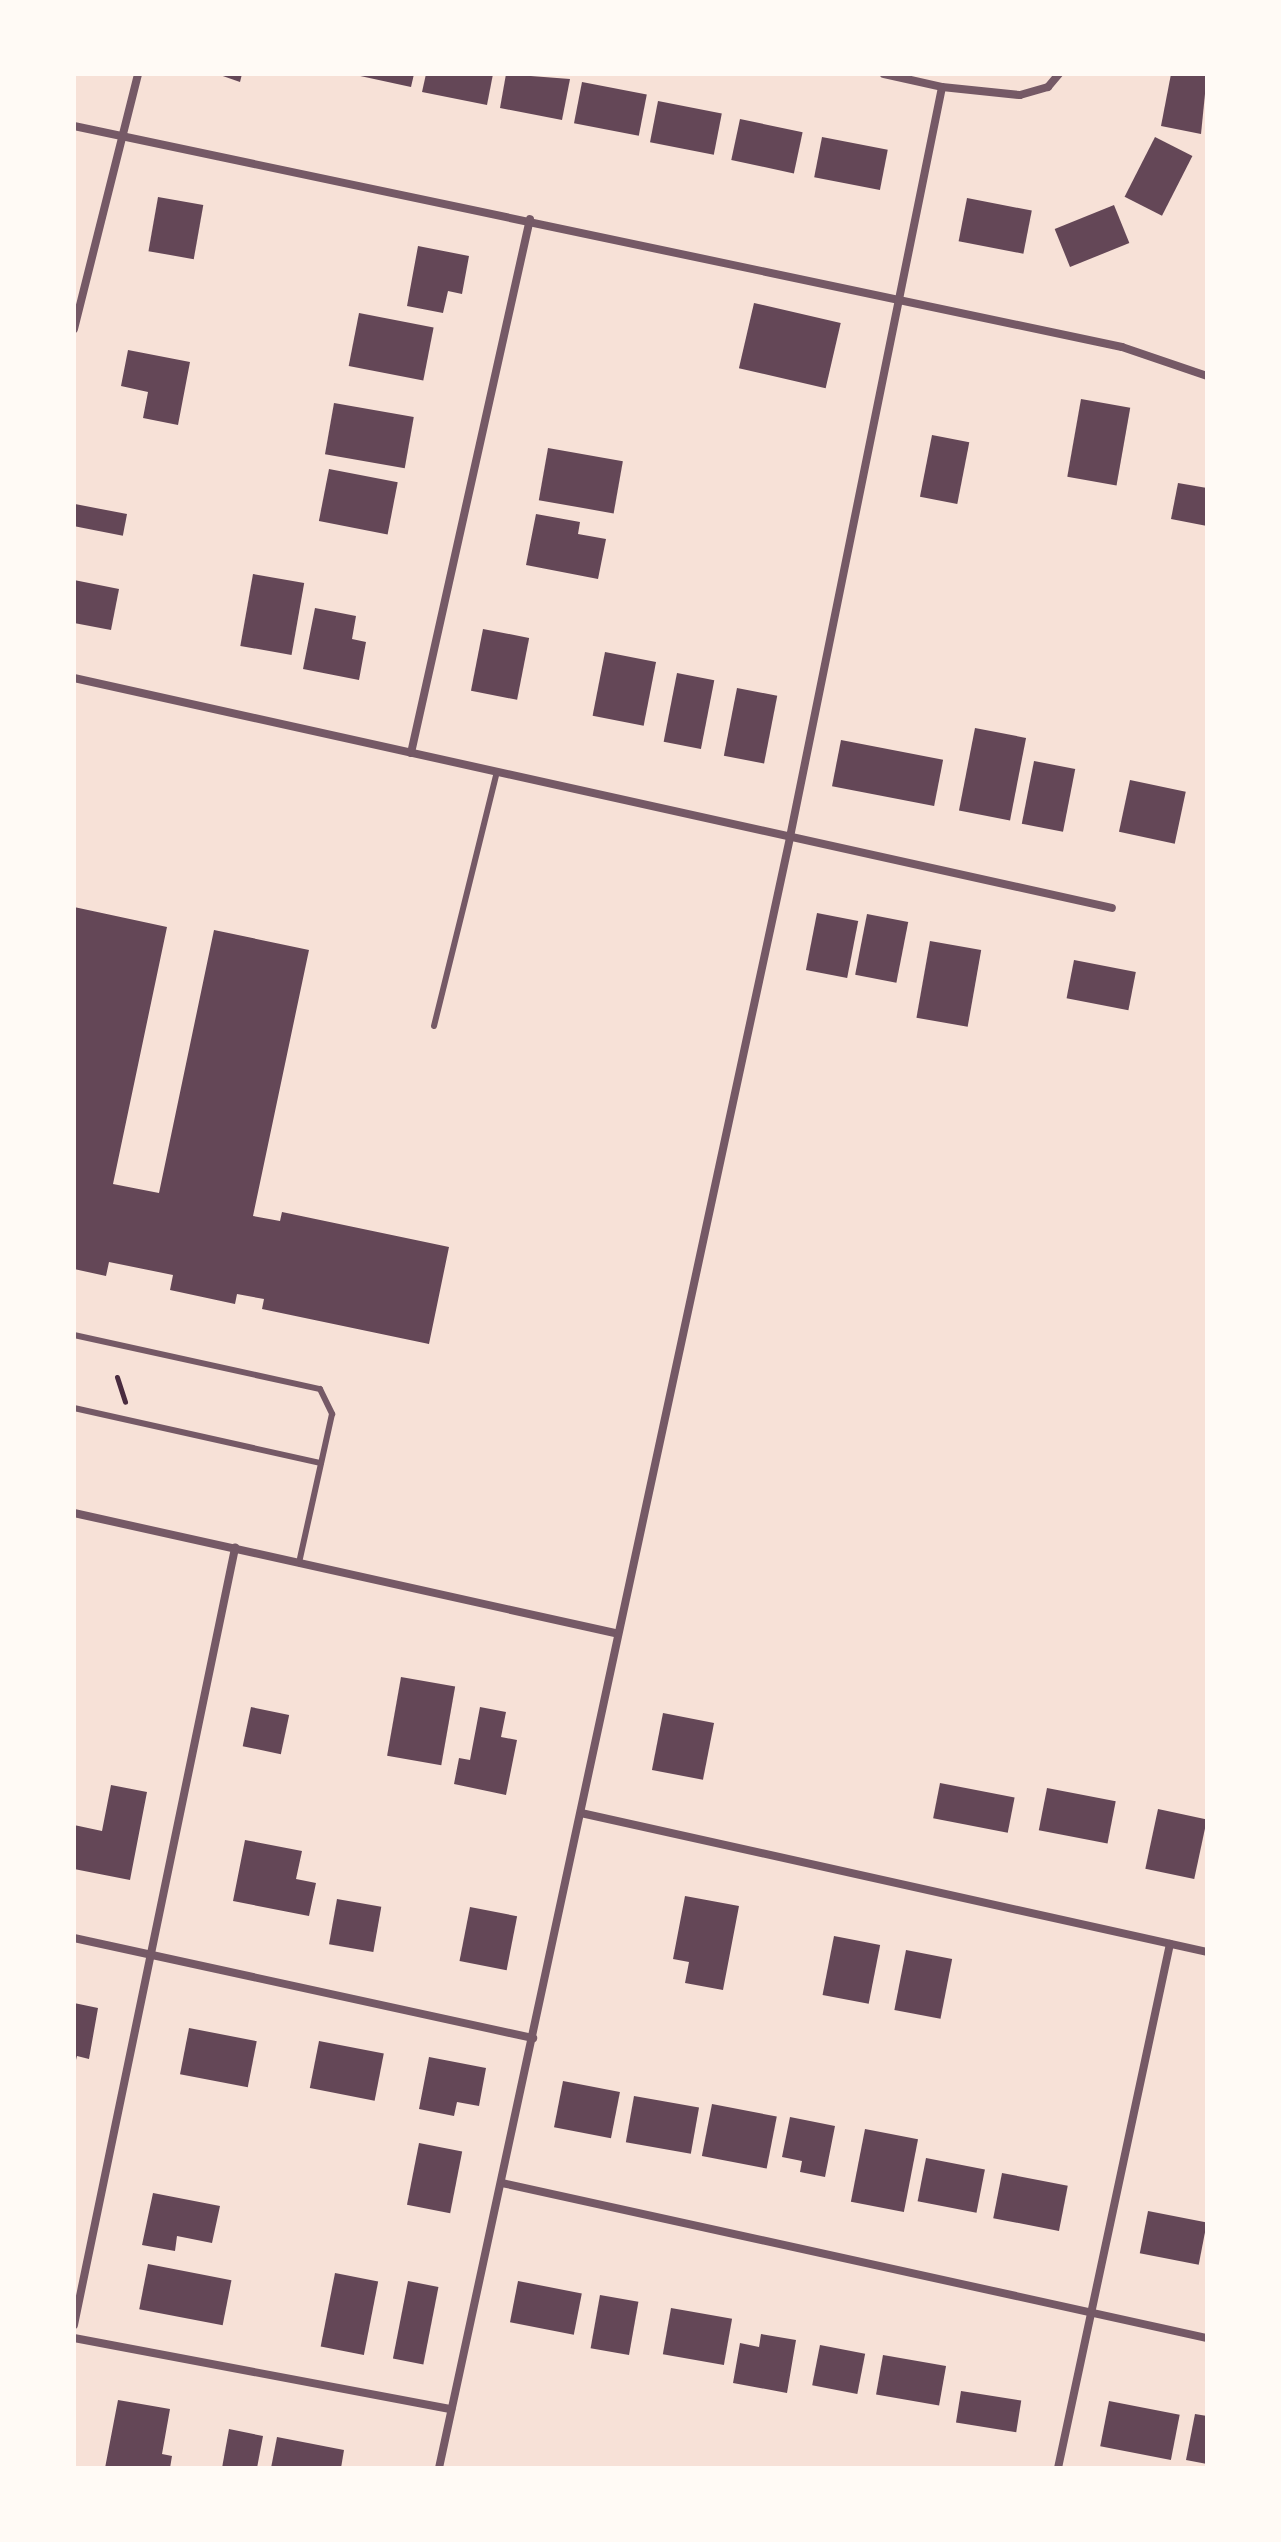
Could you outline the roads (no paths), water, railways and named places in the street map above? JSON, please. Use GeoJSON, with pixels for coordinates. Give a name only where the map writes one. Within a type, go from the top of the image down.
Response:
{"type":"FeatureCollection","features":[{"type":"Feature","properties":{"kind":"street"},"geometry":{"type":"LineString","coordinates":[[74,329],[120,135],[138,74]]}},
{"type":"Feature","properties":{"kind":"street"},"geometry":{"type":"LineString","coordinates":[[884,74],[942,87],[1020,95],[1048,87],[1059,74]]}},
{"type":"Feature","properties":{"kind":"street"},"geometry":{"type":"LineString","coordinates":[[439,2468],[581,1813],[615,1633],[790,837],[942,87]]}},
{"type":"Feature","properties":{"kind":"street"},"geometry":{"type":"LineString","coordinates":[[74,126],[530,219],[899,303],[1122,347],[1207,376]]}},
{"type":"Feature","properties":{"kind":"street"},"geometry":{"type":"LineString","coordinates":[[411,753],[530,219]]}},
{"type":"Feature","properties":{"kind":"street"},"geometry":{"type":"LineString","coordinates":[[74,678],[1112,908]]}},
{"type":"Feature","properties":{"kind":"street"},"geometry":{"type":"LineString","coordinates":[[74,1513],[615,1633]]}},
{"type":"Feature","properties":{"kind":"street"},"geometry":{"type":"LineString","coordinates":[[74,2325],[235,1548]]}},
{"type":"Feature","properties":{"kind":"street"},"geometry":{"type":"LineString","coordinates":[[581,1813],[1207,1952]]}},
{"type":"Feature","properties":{"kind":"street"},"geometry":{"type":"LineString","coordinates":[[74,1938],[533,2038]]}},
{"type":"Feature","properties":{"kind":"street"},"geometry":{"type":"LineString","coordinates":[[1058,2468],[1170,1944]]}},
{"type":"Feature","properties":{"kind":"street"},"geometry":{"type":"LineString","coordinates":[[502,2183],[1207,2338]]}},
{"type":"Feature","properties":{"kind":"street"},"geometry":{"type":"LineString","coordinates":[[74,2338],[451,2409]]}},
{"type":"Feature","properties":{"kind":"lane"},"geometry":{"type":"LineString","coordinates":[[434,1026],[497,772]]}},
{"type":"Feature","properties":{"kind":"lane"},"geometry":{"type":"LineString","coordinates":[[74,1335],[320,1389],[332,1414],[299,1563]]}},
{"type":"Feature","properties":{"kind":"lane"},"geometry":{"type":"LineString","coordinates":[[74,1408],[321,1463]]}}]}
